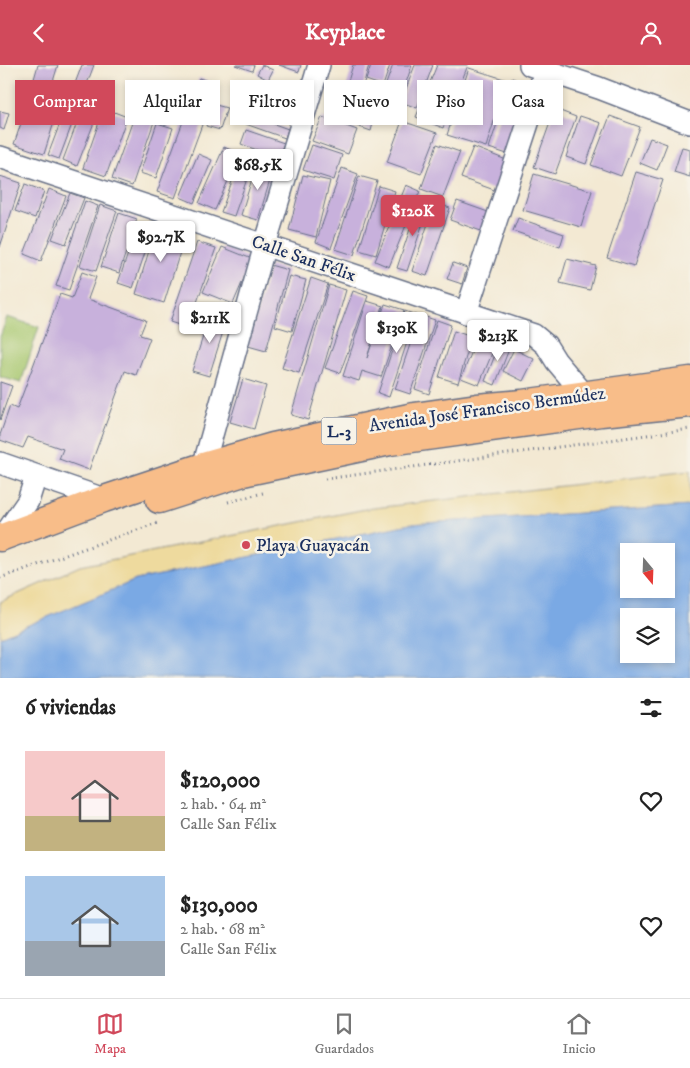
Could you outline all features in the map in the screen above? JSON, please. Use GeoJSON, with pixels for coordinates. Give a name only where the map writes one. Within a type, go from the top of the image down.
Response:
{"type":"FeatureCollection","features":[{"type":"Feature","properties":{"kind":"main road","name":"Avenida José Francisco Bermúdez"},"geometry":{"type":"LineString","coordinates":[[1,544],[122,512],[273,446],[414,416],[690,380]]}},
{"type":"Feature","properties":{"kind":"main road","name":"Avenida José Francisco Bermúdez"},"geometry":{"type":"LineString","coordinates":[[1,544],[104,499],[200,477],[243,473],[390,442],[601,413],[690,404]]}},
{"type":"Feature","properties":{"kind":"street"},"geometry":{"type":"LineString","coordinates":[[200,477],[265,245],[319,65]]}},
{"type":"Feature","properties":{"kind":"street"},"geometry":{"type":"LineString","coordinates":[[466,313],[540,67],[690,123]]}},
{"type":"Feature","properties":{"kind":"street","name":"Calle San Félix"},"geometry":{"type":"LineString","coordinates":[[0,157],[534,335],[546,345],[583,395],[601,413]]}},
{"type":"Feature","properties":{"kind":"street"},"geometry":{"type":"LineString","coordinates":[[0,463],[104,499]]}},
{"type":"Feature","properties":{"kind":"street"},"geometry":{"type":"LineString","coordinates":[[1,544],[28,501],[36,476]]}},
{"type":"Feature","properties":{"kind":"path"},"geometry":{"type":"LineString","coordinates":[[316,481],[690,429]]}},
{"type":"Feature","properties":{"kind":"path"},"geometry":{"type":"LineString","coordinates":[[220,504],[268,491]]}},
{"type":"Feature","properties":{"kind":"path"},"geometry":{"type":"LineString","coordinates":[[0,579],[164,520]]}},
{"type":"Feature","properties":{"kind":"green space"},"geometry":{"type":"Polygon","coordinates":[[[7,317],[39,327],[21,383],[0,377],[0,337],[7,317]]]}},
{"type":"Feature","properties":{"kind":"sand","name":"Playa Guayacán"},"geometry":{"type":"Polygon","coordinates":[[[690,471],[690,506],[410,524],[136,580],[0,637],[0,602],[80,566],[366,509],[690,471]]]}},
{"type":"Feature","properties":{"kind":"water"},"geometry":{"type":"Polygon","coordinates":[[[690,506],[690,678],[0,678],[0,637],[136,580],[410,524],[690,506]]]}},
{"type":"Feature","properties":{"kind":"building"},"geometry":{"type":"Polygon","coordinates":[[[38,65],[58,65],[53,80],[34,80],[38,65]]]}},
{"type":"Feature","properties":{"kind":"building"},"geometry":{"type":"Polygon","coordinates":[[[82,65],[94,65],[88,80],[76,80],[82,65]]]}},
{"type":"Feature","properties":{"kind":"building"},"geometry":{"type":"Polygon","coordinates":[[[235,65],[254,65],[252,71],[235,65]]]}},
{"type":"Feature","properties":{"kind":"building"},"geometry":{"type":"Polygon","coordinates":[[[262,65],[273,70],[268,80],[257,74],[262,65]]]}},
{"type":"Feature","properties":{"kind":"building"},"geometry":{"type":"Polygon","coordinates":[[[279,65],[301,65],[299,72],[279,65]]]}},
{"type":"Feature","properties":{"kind":"building"},"geometry":{"type":"Polygon","coordinates":[[[353,65],[369,65],[365,80],[348,80],[353,65]]]}},
{"type":"Feature","properties":{"kind":"building"},"geometry":{"type":"Polygon","coordinates":[[[371,65],[390,65],[385,80],[366,80],[371,65]]]}},
{"type":"Feature","properties":{"kind":"building"},"geometry":{"type":"Polygon","coordinates":[[[393,65],[412,65],[407,80],[387,80],[393,65]]]}},
{"type":"Feature","properties":{"kind":"building"},"geometry":{"type":"Polygon","coordinates":[[[415,65],[433,65],[427,80],[417,80],[417,108],[407,104],[407,86],[415,65]]]}},
{"type":"Feature","properties":{"kind":"building"},"geometry":{"type":"Polygon","coordinates":[[[437,65],[468,65],[462,80],[431,80],[437,65]]]}},
{"type":"Feature","properties":{"kind":"building"},"geometry":{"type":"Polygon","coordinates":[[[469,68],[507,80],[493,80],[493,125],[486,147],[447,135],[450,125],[483,125],[483,80],[465,80],[469,68]]]}},
{"type":"Feature","properties":{"kind":"building"},"geometry":{"type":"Polygon","coordinates":[[[220,106],[227,108],[220,130],[206,126],[220,125],[220,106]]]}},
{"type":"Feature","properties":{"kind":"building"},"geometry":{"type":"Polygon","coordinates":[[[0,111],[9,113],[4,130],[0,128],[0,111]]]}},
{"type":"Feature","properties":{"kind":"building"},"geometry":{"type":"Polygon","coordinates":[[[115,112],[125,116],[125,123],[106,176],[83,168],[98,125],[115,125],[115,112]]]}},
{"type":"Feature","properties":{"kind":"building"},"geometry":{"type":"Polygon","coordinates":[[[563,112],[576,117],[555,174],[534,167],[549,125],[563,125],[563,112]]]}},
{"type":"Feature","properties":{"kind":"building"},"geometry":{"type":"Polygon","coordinates":[[[580,116],[601,123],[586,164],[566,157],[580,116]]]}},
{"type":"Feature","properties":{"kind":"building"},"geometry":{"type":"Polygon","coordinates":[[[610,116],[640,127],[621,176],[591,165],[610,116]]]}},
{"type":"Feature","properties":{"kind":"building"},"geometry":{"type":"Polygon","coordinates":[[[322,117],[324,118],[324,125],[344,125],[357,130],[348,154],[312,141],[322,117]]]}},
{"type":"Feature","properties":{"kind":"building"},"geometry":{"type":"Polygon","coordinates":[[[407,123],[437,133],[421,174],[387,162],[401,125],[407,125],[407,123]]]}},
{"type":"Feature","properties":{"kind":"building"},"geometry":{"type":"Polygon","coordinates":[[[20,125],[53,125],[44,154],[14,144],[20,125]]]}},
{"type":"Feature","properties":{"kind":"building"},"geometry":{"type":"Polygon","coordinates":[[[59,125],[72,125],[59,159],[48,155],[59,125]]]}},
{"type":"Feature","properties":{"kind":"building"},"geometry":{"type":"Polygon","coordinates":[[[76,125],[93,125],[77,166],[63,160],[76,125]]]}},
{"type":"Feature","properties":{"kind":"building"},"geometry":{"type":"Polygon","coordinates":[[[131,125],[153,125],[132,186],[112,179],[131,125]]]}},
{"type":"Feature","properties":{"kind":"building"},"geometry":{"type":"Polygon","coordinates":[[[156,125],[173,128],[156,178],[140,173],[156,125]]]}},
{"type":"Feature","properties":{"kind":"building"},"geometry":{"type":"Polygon","coordinates":[[[182,125],[202,125],[175,198],[157,192],[182,125]]]}},
{"type":"Feature","properties":{"kind":"building"},"geometry":{"type":"Polygon","coordinates":[[[248,125],[277,125],[288,129],[285,138],[248,125]]]}},
{"type":"Feature","properties":{"kind":"building"},"geometry":{"type":"Polygon","coordinates":[[[354,125],[372,125],[371,131],[354,125]]]}},
{"type":"Feature","properties":{"kind":"building"},"geometry":{"type":"Polygon","coordinates":[[[497,125],[520,125],[510,155],[489,148],[497,125]]]}},
{"type":"Feature","properties":{"kind":"building"},"geometry":{"type":"Polygon","coordinates":[[[246,130],[284,143],[278,158],[241,144],[246,130]]]}},
{"type":"Feature","properties":{"kind":"building"},"geometry":{"type":"Polygon","coordinates":[[[650,138],[667,144],[657,170],[640,163],[650,138]]]}},
{"type":"Feature","properties":{"kind":"building"},"geometry":{"type":"Polygon","coordinates":[[[437,144],[460,152],[443,197],[421,189],[437,144]]]}},
{"type":"Feature","properties":{"kind":"building"},"geometry":{"type":"Polygon","coordinates":[[[312,145],[342,155],[334,180],[303,170],[312,145]]]}},
{"type":"Feature","properties":{"kind":"building"},"geometry":{"type":"Polygon","coordinates":[[[224,147],[240,154],[215,210],[199,203],[224,147]]]}},
{"type":"Feature","properties":{"kind":"building"},"geometry":{"type":"Polygon","coordinates":[[[473,147],[509,161],[497,191],[461,178],[473,147]]]}},
{"type":"Feature","properties":{"kind":"building"},"geometry":{"type":"Polygon","coordinates":[[[682,147],[690,149],[690,177],[674,172],[682,147]]]}},
{"type":"Feature","properties":{"kind":"building"},"geometry":{"type":"Polygon","coordinates":[[[243,151],[255,156],[234,216],[221,212],[243,151]]]}},
{"type":"Feature","properties":{"kind":"building"},"geometry":{"type":"Polygon","coordinates":[[[198,154],[212,160],[194,203],[180,197],[198,154]]]}},
{"type":"Feature","properties":{"kind":"building"},"geometry":{"type":"Polygon","coordinates":[[[257,162],[274,167],[258,220],[241,215],[257,162]]]}},
{"type":"Feature","properties":{"kind":"building"},"geometry":{"type":"Polygon","coordinates":[[[342,168],[358,174],[331,248],[316,242],[342,168]]]}},
{"type":"Feature","properties":{"kind":"building"},"geometry":{"type":"Polygon","coordinates":[[[636,172],[663,180],[634,266],[607,258],[636,172]]]}},
{"type":"Feature","properties":{"kind":"building"},"geometry":{"type":"Polygon","coordinates":[[[534,174],[592,191],[581,227],[523,210],[534,174]]]}},
{"type":"Feature","properties":{"kind":"building"},"geometry":{"type":"Polygon","coordinates":[[[303,175],[330,181],[316,237],[289,230],[303,175]]]}},
{"type":"Feature","properties":{"kind":"building"},"geometry":{"type":"Polygon","coordinates":[[[0,176],[21,183],[0,247],[0,176]]]}},
{"type":"Feature","properties":{"kind":"building"},"geometry":{"type":"Polygon","coordinates":[[[359,176],[377,181],[354,255],[335,249],[359,176]]]}},
{"type":"Feature","properties":{"kind":"building"},"geometry":{"type":"Polygon","coordinates":[[[25,184],[44,191],[35,218],[15,211],[25,184]]]}},
{"type":"Feature","properties":{"kind":"building"},"geometry":{"type":"Polygon","coordinates":[[[406,185],[420,191],[389,267],[375,261],[406,185]]]}},
{"type":"Feature","properties":{"kind":"building"},"geometry":{"type":"Polygon","coordinates":[[[379,186],[395,191],[376,255],[359,250],[379,186]]]}},
{"type":"Feature","properties":{"kind":"building"},"geometry":{"type":"Polygon","coordinates":[[[49,189],[66,196],[41,261],[24,254],[49,189]]]}},
{"type":"Feature","properties":{"kind":"building"},"geometry":{"type":"Polygon","coordinates":[[[70,193],[84,198],[66,244],[52,239],[70,193]]]}},
{"type":"Feature","properties":{"kind":"building"},"geometry":{"type":"Polygon","coordinates":[[[85,201],[98,206],[69,290],[56,286],[85,201]]]}},
{"type":"Feature","properties":{"kind":"building"},"geometry":{"type":"Polygon","coordinates":[[[457,201],[488,212],[481,231],[450,220],[457,201]]]}},
{"type":"Feature","properties":{"kind":"building"},"geometry":{"type":"Polygon","coordinates":[[[419,202],[429,205],[407,271],[397,268],[419,202]]]}},
{"type":"Feature","properties":{"kind":"building"},"geometry":{"type":"Polygon","coordinates":[[[435,203],[450,208],[427,276],[412,271],[435,203]]]}},
{"type":"Feature","properties":{"kind":"building"},"geometry":{"type":"Polygon","coordinates":[[[100,205],[117,211],[96,271],[80,266],[100,205]]]}},
{"type":"Feature","properties":{"kind":"building"},"geometry":{"type":"Polygon","coordinates":[[[119,213],[137,219],[119,273],[101,267],[119,213]]]}},
{"type":"Feature","properties":{"kind":"building"},"geometry":{"type":"Polygon","coordinates":[[[518,218],[564,234],[560,247],[513,231],[518,218]]]}},
{"type":"Feature","properties":{"kind":"building"},"geometry":{"type":"Polygon","coordinates":[[[157,224],[186,233],[164,303],[136,294],[157,224]]]}},
{"type":"Feature","properties":{"kind":"building"},"geometry":{"type":"Polygon","coordinates":[[[136,230],[151,235],[133,288],[118,283],[136,230]]]}},
{"type":"Feature","properties":{"kind":"building"},"geometry":{"type":"Polygon","coordinates":[[[197,242],[216,248],[188,328],[170,322],[197,242]]]}},
{"type":"Feature","properties":{"kind":"building"},"geometry":{"type":"Polygon","coordinates":[[[222,247],[252,259],[233,304],[203,292],[222,247]]]}},
{"type":"Feature","properties":{"kind":"building"},"geometry":{"type":"Polygon","coordinates":[[[567,259],[596,266],[590,290],[560,283],[567,259]]]}},
{"type":"Feature","properties":{"kind":"building"},"geometry":{"type":"Polygon","coordinates":[[[453,263],[467,268],[462,284],[447,279],[453,263]]]}},
{"type":"Feature","properties":{"kind":"building"},"geometry":{"type":"Polygon","coordinates":[[[270,265],[288,270],[266,351],[248,346],[270,265]]]}},
{"type":"Feature","properties":{"kind":"building"},"geometry":{"type":"Polygon","coordinates":[[[82,272],[96,277],[88,299],[146,320],[140,335],[150,338],[136,375],[125,371],[89,470],[59,459],[63,449],[28,437],[23,448],[0,440],[10,406],[17,409],[60,294],[72,298],[82,272]]]}},
{"type":"Feature","properties":{"kind":"building"},"geometry":{"type":"Polygon","coordinates":[[[289,276],[306,280],[292,331],[275,326],[289,276]]]}},
{"type":"Feature","properties":{"kind":"building"},"geometry":{"type":"Polygon","coordinates":[[[311,278],[328,284],[299,373],[282,368],[311,278]]]}},
{"type":"Feature","properties":{"kind":"building"},"geometry":{"type":"Polygon","coordinates":[[[329,285],[346,290],[308,420],[291,415],[329,285]]]}},
{"type":"Feature","properties":{"kind":"building"},"geometry":{"type":"Polygon","coordinates":[[[353,291],[368,296],[340,373],[325,368],[353,291]]]}},
{"type":"Feature","properties":{"kind":"building"},"geometry":{"type":"Polygon","coordinates":[[[367,301],[383,306],[367,358],[385,304],[404,310],[381,377],[362,371],[359,381],[343,376],[367,301]]]}},
{"type":"Feature","properties":{"kind":"building"},"geometry":{"type":"Polygon","coordinates":[[[211,311],[228,316],[209,376],[192,371],[211,311]]]}},
{"type":"Feature","properties":{"kind":"building"},"geometry":{"type":"Polygon","coordinates":[[[405,311],[416,315],[389,397],[378,393],[405,311]]]}},
{"type":"Feature","properties":{"kind":"building"},"geometry":{"type":"Polygon","coordinates":[[[420,315],[435,320],[410,394],[395,389],[420,315]]]}},
{"type":"Feature","properties":{"kind":"building"},"geometry":{"type":"Polygon","coordinates":[[[437,320],[451,325],[429,394],[415,389],[437,320]]]}},
{"type":"Feature","properties":{"kind":"building"},"geometry":{"type":"Polygon","coordinates":[[[454,331],[472,337],[458,383],[439,377],[454,331]]]}},
{"type":"Feature","properties":{"kind":"building"},"geometry":{"type":"Polygon","coordinates":[[[480,332],[498,339],[479,385],[461,378],[480,332]]]}},
{"type":"Feature","properties":{"kind":"building"},"geometry":{"type":"Polygon","coordinates":[[[501,339],[511,344],[495,385],[485,381],[501,339]]]}},
{"type":"Feature","properties":{"kind":"building"},"geometry":{"type":"Polygon","coordinates":[[[514,349],[534,359],[523,381],[503,371],[514,349]]]}},
{"type":"Feature","properties":{"kind":"building"},"geometry":{"type":"Polygon","coordinates":[[[243,379],[266,386],[254,429],[230,422],[243,379]]]}},
{"type":"Feature","properties":{"kind":"building"},"geometry":{"type":"Polygon","coordinates":[[[0,382],[12,386],[0,420],[0,382]]]}},
{"type":"Feature","properties":{"kind":"place","name":"Playa Guayacán"},"geometry":{"type":"Point","coordinates":[246,545]}}]}
